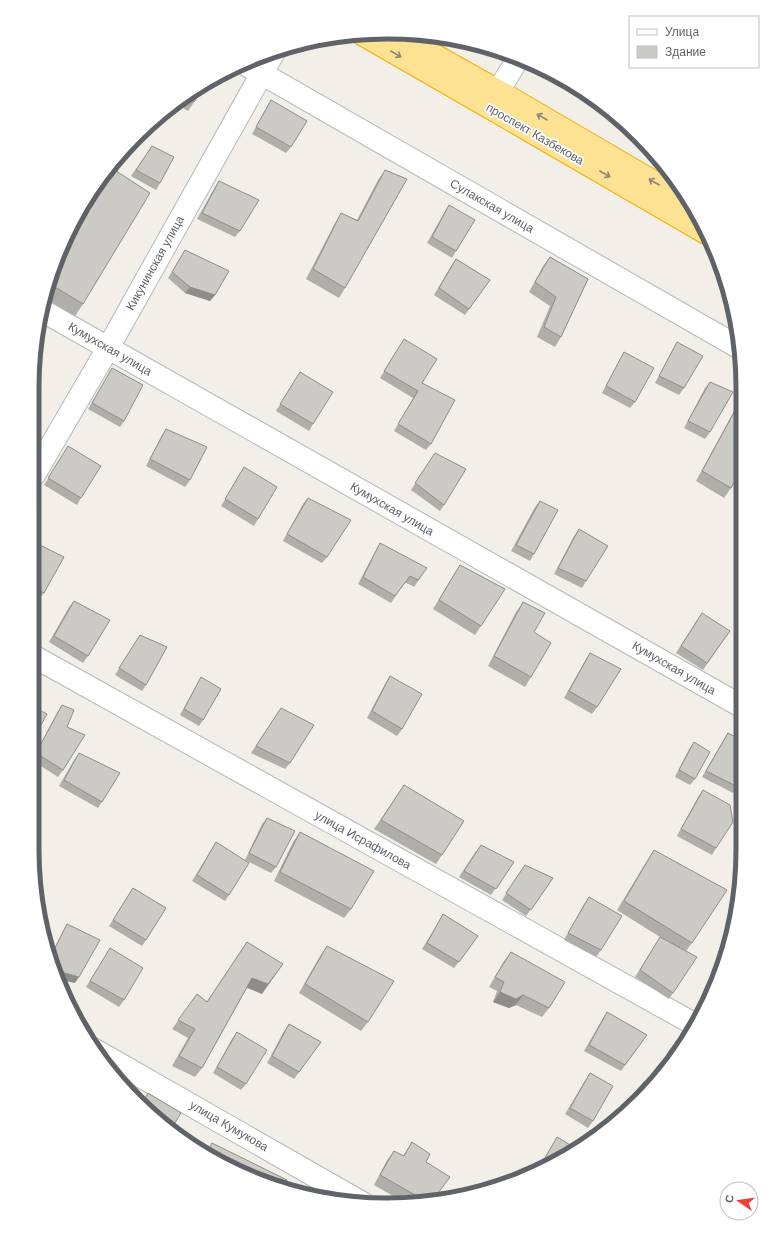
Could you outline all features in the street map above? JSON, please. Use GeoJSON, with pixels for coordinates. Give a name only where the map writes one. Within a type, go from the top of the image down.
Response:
{"type":"FeatureCollection","features":[{"type":"Feature","properties":{"kind":"highway","name":"проспект Казбекова"},"geometry":{"type":"LineString","coordinates":[[372,40],[697,228]]}},
{"type":"Feature","properties":{"kind":"highway","name":"проспект Казбекова"},"geometry":{"type":"LineString","coordinates":[[407,40],[679,196]]}},
{"type":"Feature","properties":{"kind":"street"},"geometry":{"type":"LineString","coordinates":[[498,91],[515,63]]}},
{"type":"Feature","properties":{"kind":"street","name":"Кикунинская улица"},"geometry":{"type":"LineString","coordinates":[[39,466],[108,348],[253,69]]}},
{"type":"Feature","properties":{"kind":"street","name":"Сулакская улица"},"geometry":{"type":"LineString","coordinates":[[253,69],[733,344]]}},
{"type":"Feature","properties":{"kind":"street","name":"Кумухская улица"},"geometry":{"type":"LineString","coordinates":[[47,314],[736,703]]}},
{"type":"Feature","properties":{"kind":"street","name":"улица Исрафилова"},"geometry":{"type":"LineString","coordinates":[[39,659],[690,1022]]}},
{"type":"Feature","properties":{"kind":"street","name":"улица Кумукова"},"geometry":{"type":"LineString","coordinates":[[108,1058],[349,1196]]}},
{"type":"Feature","properties":{"kind":"building"},"geometry":{"type":"Polygon","coordinates":[[[199,95],[194,102],[191,100],[199,95]]]}},
{"type":"Feature","properties":{"kind":"building"},"geometry":{"type":"Polygon","coordinates":[[[271,100],[307,121],[291,147],[256,127],[271,100]]]}},
{"type":"Feature","properties":{"kind":"building"},"geometry":{"type":"Polygon","coordinates":[[[152,146],[174,157],[160,183],[136,170],[152,146]]]}},
{"type":"Feature","properties":{"kind":"building"},"geometry":{"type":"Polygon","coordinates":[[[115,170],[150,193],[83,304],[54,286],[57,275],[75,233],[98,194],[115,170]]]}},
{"type":"Feature","properties":{"kind":"building"},"geometry":{"type":"Polygon","coordinates":[[[385,170],[407,179],[345,288],[313,269],[341,213],[358,221],[385,170]]]}},
{"type":"Feature","properties":{"kind":"building"},"geometry":{"type":"Polygon","coordinates":[[[219,181],[259,200],[240,231],[202,213],[219,181]]]}},
{"type":"Feature","properties":{"kind":"building"},"geometry":{"type":"Polygon","coordinates":[[[449,205],[475,220],[456,251],[432,237],[449,205]]]}},
{"type":"Feature","properties":{"kind":"building"},"geometry":{"type":"Polygon","coordinates":[[[185,250],[229,271],[215,295],[190,287],[172,272],[185,250]]]}},
{"type":"Feature","properties":{"kind":"building"},"geometry":{"type":"Polygon","coordinates":[[[550,257],[588,279],[561,337],[544,327],[556,297],[535,282],[550,257]]]}},
{"type":"Feature","properties":{"kind":"building"},"geometry":{"type":"Polygon","coordinates":[[[456,259],[490,280],[469,309],[439,288],[456,259]]]}},
{"type":"Feature","properties":{"kind":"building"},"geometry":{"type":"Polygon","coordinates":[[[404,339],[437,359],[422,383],[455,400],[431,444],[398,424],[418,391],[384,371],[404,339]]]}},
{"type":"Feature","properties":{"kind":"building"},"geometry":{"type":"Polygon","coordinates":[[[677,342],[703,356],[684,388],[659,376],[677,342]]]}},
{"type":"Feature","properties":{"kind":"building"},"geometry":{"type":"Polygon","coordinates":[[[624,352],[654,368],[635,402],[606,386],[624,352]]]}},
{"type":"Feature","properties":{"kind":"building"},"geometry":{"type":"Polygon","coordinates":[[[112,368],[143,385],[124,421],[92,403],[112,368]]]}},
{"type":"Feature","properties":{"kind":"building"},"geometry":{"type":"Polygon","coordinates":[[[300,372],[333,392],[313,424],[280,404],[300,372]]]}},
{"type":"Feature","properties":{"kind":"building"},"geometry":{"type":"Polygon","coordinates":[[[710,382],[733,392],[710,432],[688,421],[710,382]]]}},
{"type":"Feature","properties":{"kind":"building"},"geometry":{"type":"Polygon","coordinates":[[[736,409],[736,479],[731,488],[702,471],[736,409]]]}},
{"type":"Feature","properties":{"kind":"building"},"geometry":{"type":"Polygon","coordinates":[[[166,429],[207,447],[190,480],[150,459],[166,429]]]}},
{"type":"Feature","properties":{"kind":"building"},"geometry":{"type":"Polygon","coordinates":[[[68,446],[101,466],[81,498],[48,478],[68,446]]]}},
{"type":"Feature","properties":{"kind":"building"},"geometry":{"type":"Polygon","coordinates":[[[435,453],[466,469],[444,505],[415,483],[435,453]]]}},
{"type":"Feature","properties":{"kind":"building"},"geometry":{"type":"Polygon","coordinates":[[[244,467],[277,487],[258,519],[225,499],[244,467]]]}},
{"type":"Feature","properties":{"kind":"building"},"geometry":{"type":"Polygon","coordinates":[[[308,498],[351,520],[327,557],[287,534],[308,498]]]}},
{"type":"Feature","properties":{"kind":"building"},"geometry":{"type":"Polygon","coordinates":[[[540,501],[558,510],[534,554],[516,545],[540,501]]]}},
{"type":"Feature","properties":{"kind":"building"},"geometry":{"type":"Polygon","coordinates":[[[579,529],[608,546],[586,581],[558,568],[579,529]]]}},
{"type":"Feature","properties":{"kind":"building"},"geometry":{"type":"Polygon","coordinates":[[[380,543],[427,568],[418,580],[410,576],[395,596],[363,577],[380,543]]]}},
{"type":"Feature","properties":{"kind":"building"},"geometry":{"type":"Polygon","coordinates":[[[39,544],[64,557],[44,593],[39,590],[39,544]]]}},
{"type":"Feature","properties":{"kind":"building"},"geometry":{"type":"Polygon","coordinates":[[[460,565],[505,589],[481,626],[439,600],[460,565]]]}},
{"type":"Feature","properties":{"kind":"building"},"geometry":{"type":"Polygon","coordinates":[[[74,601],[110,620],[88,656],[54,636],[74,601]]]}},
{"type":"Feature","properties":{"kind":"building"},"geometry":{"type":"Polygon","coordinates":[[[523,602],[545,613],[534,632],[551,643],[531,677],[494,656],[523,602]]]}},
{"type":"Feature","properties":{"kind":"building"},"geometry":{"type":"Polygon","coordinates":[[[702,613],[730,631],[707,663],[681,646],[702,613]]]}},
{"type":"Feature","properties":{"kind":"building"},"geometry":{"type":"Polygon","coordinates":[[[140,635],[167,647],[146,685],[119,668],[140,635]]]}},
{"type":"Feature","properties":{"kind":"building"},"geometry":{"type":"Polygon","coordinates":[[[590,653],[621,669],[597,707],[569,691],[590,653]]]}},
{"type":"Feature","properties":{"kind":"building"},"geometry":{"type":"Polygon","coordinates":[[[390,676],[422,694],[402,729],[372,711],[390,676]]]}},
{"type":"Feature","properties":{"kind":"building"},"geometry":{"type":"Polygon","coordinates":[[[201,677],[221,689],[203,720],[184,709],[201,677]]]}},
{"type":"Feature","properties":{"kind":"building"},"geometry":{"type":"Polygon","coordinates":[[[62,705],[74,710],[67,727],[85,735],[63,770],[39,755],[39,747],[62,705]]]}},
{"type":"Feature","properties":{"kind":"building"},"geometry":{"type":"Polygon","coordinates":[[[281,708],[314,725],[290,763],[256,746],[281,708]]]}},
{"type":"Feature","properties":{"kind":"building"},"geometry":{"type":"Polygon","coordinates":[[[39,710],[47,714],[39,729],[39,710]]]}},
{"type":"Feature","properties":{"kind":"building"},"geometry":{"type":"Polygon","coordinates":[[[728,733],[736,737],[736,786],[706,771],[728,733]]]}},
{"type":"Feature","properties":{"kind":"building"},"geometry":{"type":"Polygon","coordinates":[[[694,742],[710,752],[695,779],[679,770],[694,742]]]}},
{"type":"Feature","properties":{"kind":"building"},"geometry":{"type":"Polygon","coordinates":[[[79,753],[120,773],[102,802],[64,780],[79,753]]]}},
{"type":"Feature","properties":{"kind":"building"},"geometry":{"type":"Polygon","coordinates":[[[404,785],[464,821],[442,855],[381,820],[404,785]]]}},
{"type":"Feature","properties":{"kind":"building"},"geometry":{"type":"Polygon","coordinates":[[[703,790],[730,805],[733,822],[716,848],[681,829],[703,790]]]}},
{"type":"Feature","properties":{"kind":"building"},"geometry":{"type":"Polygon","coordinates":[[[267,818],[295,831],[276,867],[249,853],[267,818]]]}},
{"type":"Feature","properties":{"kind":"building"},"geometry":{"type":"Polygon","coordinates":[[[300,832],[374,871],[351,909],[280,872],[300,832]]]}},
{"type":"Feature","properties":{"kind":"building"},"geometry":{"type":"Polygon","coordinates":[[[216,842],[249,863],[229,895],[197,875],[216,842]]]}},
{"type":"Feature","properties":{"kind":"building"},"geometry":{"type":"Polygon","coordinates":[[[481,845],[514,862],[496,889],[464,871],[481,845]]]}},
{"type":"Feature","properties":{"kind":"building"},"geometry":{"type":"Polygon","coordinates":[[[654,850],[727,890],[692,943],[624,901],[654,850]]]}},
{"type":"Feature","properties":{"kind":"building"},"geometry":{"type":"Polygon","coordinates":[[[525,865],[553,878],[531,910],[506,893],[525,865]]]}},
{"type":"Feature","properties":{"kind":"building"},"geometry":{"type":"Polygon","coordinates":[[[133,888],[166,908],[146,940],[113,920],[133,888]]]}},
{"type":"Feature","properties":{"kind":"building"},"geometry":{"type":"Polygon","coordinates":[[[589,897],[622,916],[601,950],[568,933],[589,897]]]}},
{"type":"Feature","properties":{"kind":"building"},"geometry":{"type":"Polygon","coordinates":[[[443,914],[478,936],[459,962],[427,943],[443,914]]]}},
{"type":"Feature","properties":{"kind":"building"},"geometry":{"type":"Polygon","coordinates":[[[67,924],[100,940],[79,977],[61,972],[54,950],[67,924]]]}},
{"type":"Feature","properties":{"kind":"building"},"geometry":{"type":"Polygon","coordinates":[[[660,937],[697,957],[673,993],[640,970],[660,937]]]}},
{"type":"Feature","properties":{"kind":"building"},"geometry":{"type":"Polygon","coordinates":[[[247,942],[283,964],[268,984],[252,978],[202,1068],[179,1056],[195,1029],[178,1020],[197,994],[207,1002],[247,942]]]}},
{"type":"Feature","properties":{"kind":"building"},"geometry":{"type":"Polygon","coordinates":[[[327,946],[394,981],[368,1022],[305,984],[327,946]]]}},
{"type":"Feature","properties":{"kind":"building"},"geometry":{"type":"Polygon","coordinates":[[[110,948],[143,968],[124,1000],[90,981],[110,948]]]}},
{"type":"Feature","properties":{"kind":"building"},"geometry":{"type":"Polygon","coordinates":[[[511,952],[565,982],[549,1008],[523,995],[516,999],[500,992],[504,982],[495,977],[511,952]]]}},
{"type":"Feature","properties":{"kind":"building"},"geometry":{"type":"Polygon","coordinates":[[[607,1012],[647,1035],[625,1065],[589,1045],[607,1012]]]}},
{"type":"Feature","properties":{"kind":"building"},"geometry":{"type":"Polygon","coordinates":[[[289,1024],[321,1042],[299,1072],[272,1056],[289,1024]]]}},
{"type":"Feature","properties":{"kind":"building"},"geometry":{"type":"Polygon","coordinates":[[[237,1032],[267,1050],[246,1084],[217,1067],[237,1032]]]}},
{"type":"Feature","properties":{"kind":"building"},"geometry":{"type":"Polygon","coordinates":[[[590,1073],[613,1086],[593,1121],[570,1108],[590,1073]]]}},
{"type":"Feature","properties":{"kind":"building"},"geometry":{"type":"Polygon","coordinates":[[[148,1093],[181,1113],[174,1125],[145,1099],[148,1093]]]}},
{"type":"Feature","properties":{"kind":"building"},"geometry":{"type":"Polygon","coordinates":[[[557,1137],[571,1145],[562,1151],[543,1161],[557,1137]]]}},
{"type":"Feature","properties":{"kind":"building"},"geometry":{"type":"Polygon","coordinates":[[[412,1142],[430,1154],[426,1162],[450,1177],[437,1194],[417,1196],[380,1175],[394,1151],[404,1156],[412,1142]]]}},
{"type":"Feature","properties":{"kind":"building"},"geometry":{"type":"Polygon","coordinates":[[[212,1143],[287,1180],[285,1183],[275,1180],[233,1162],[209,1149],[212,1143]]]}}]}
